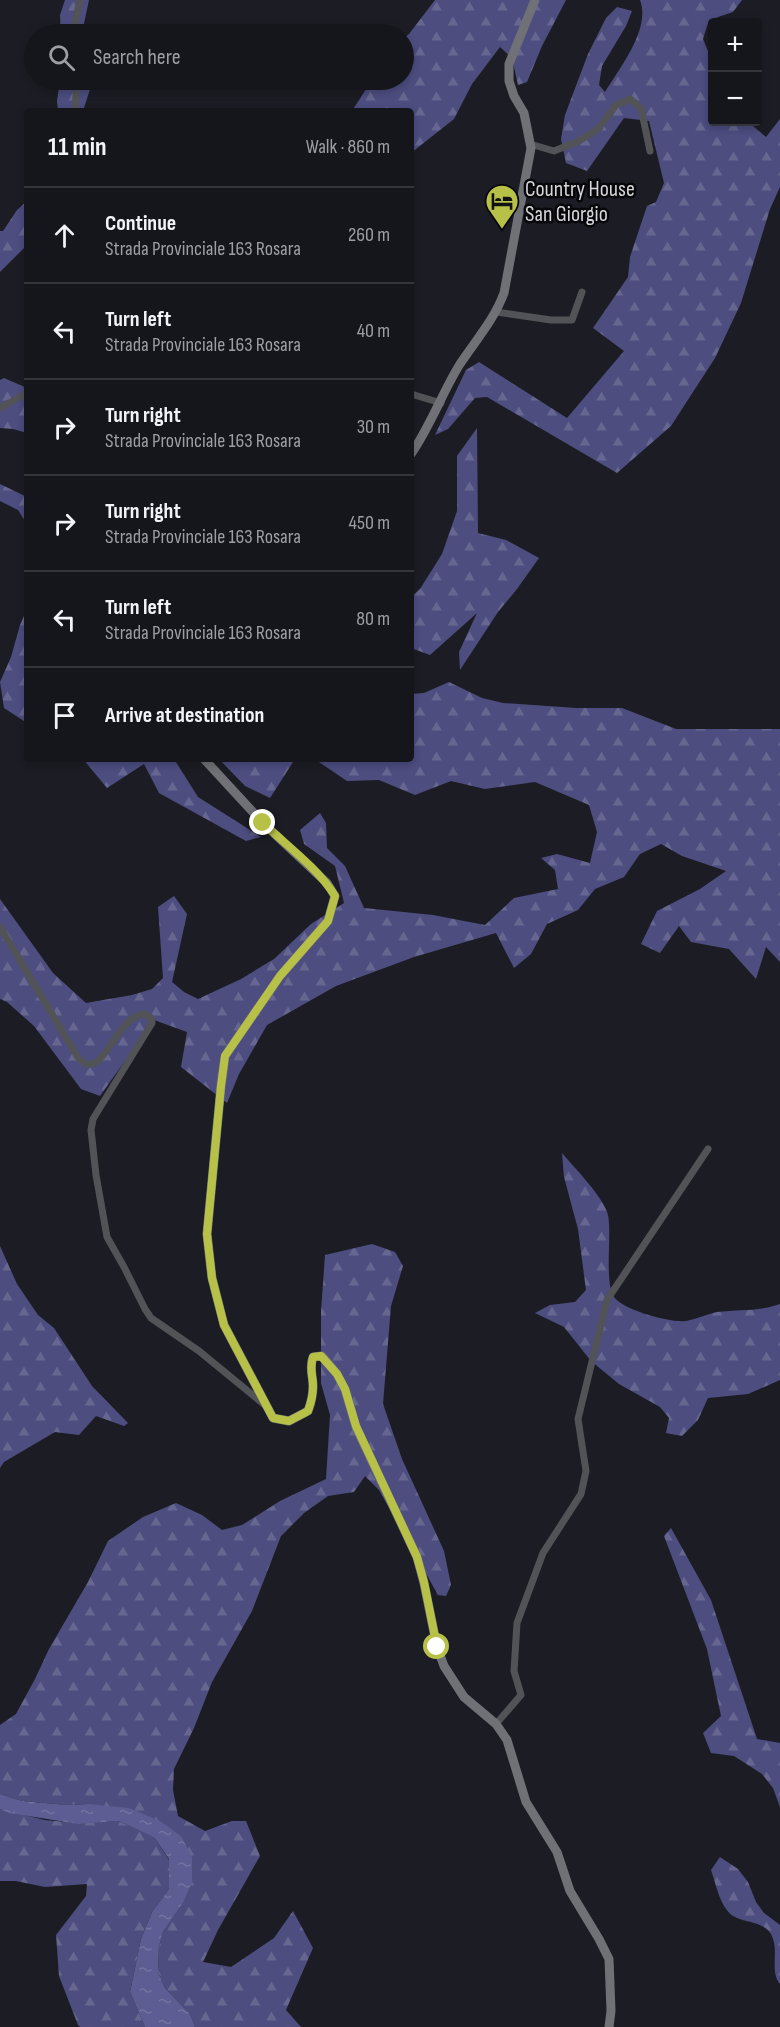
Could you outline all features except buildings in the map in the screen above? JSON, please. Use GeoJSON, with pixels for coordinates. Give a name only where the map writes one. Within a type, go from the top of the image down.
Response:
{"type":"FeatureCollection","features":[{"type":"Feature","properties":{"kind":"street"},"geometry":{"type":"LineString","coordinates":[[75,24],[80,0]]}},
{"type":"Feature","properties":{"kind":"street"},"geometry":{"type":"LineString","coordinates":[[414,450],[460,365],[496,312],[504,293],[527,176],[530,144],[524,113],[514,96],[509,81],[509,64],[535,0]]}},
{"type":"Feature","properties":{"kind":"street"},"geometry":{"type":"LineString","coordinates":[[75,108],[76,90]]}},
{"type":"Feature","properties":{"kind":"street"},"geometry":{"type":"LineString","coordinates":[[530,144],[554,151],[579,141],[598,128],[616,105],[630,99],[641,108],[650,151]]}},
{"type":"Feature","properties":{"kind":"street"},"geometry":{"type":"LineString","coordinates":[[496,312],[551,320],[572,320],[582,292]]}},
{"type":"Feature","properties":{"kind":"street"},"geometry":{"type":"LineString","coordinates":[[0,408],[24,395]]}},
{"type":"Feature","properties":{"kind":"street"},"geometry":{"type":"LineString","coordinates":[[414,395],[441,403]]}},
{"type":"Feature","properties":{"kind":"street"},"geometry":{"type":"LineString","coordinates":[[207,762],[263,823],[327,883],[335,896],[328,921],[280,976],[225,1056],[207,1234],[212,1278],[224,1325],[273,1418],[289,1421],[308,1411],[312,1401],[313,1384],[310,1373],[313,1357],[321,1356],[337,1374],[345,1389],[360,1435],[417,1557],[437,1647],[444,1666],[464,1697],[496,1724],[507,1740],[526,1802],[557,1852],[570,1891],[609,1959],[611,1991],[609,2027]]}},
{"type":"Feature","properties":{"kind":"street"},"geometry":{"type":"LineString","coordinates":[[0,927],[76,1056],[84,1062],[93,1064],[102,1059],[123,1026],[133,1016],[145,1014],[151,1018],[152,1023],[102,1103],[90,1130],[107,1237],[151,1318],[199,1351],[266,1406]]}},
{"type":"Feature","properties":{"kind":"street"},"geometry":{"type":"LineString","coordinates":[[496,1724],[521,1695],[514,1671],[517,1623],[543,1553],[580,1494],[586,1471],[578,1419],[607,1300],[708,1149]]}},
{"type":"Feature","properties":{"kind":"green space"},"geometry":{"type":"Polygon","coordinates":[[[65,0],[89,0],[84,24],[60,24],[60,15],[65,0]]]}},
{"type":"Feature","properties":{"kind":"green space"},"geometry":{"type":"Polygon","coordinates":[[[435,0],[566,0],[542,46],[527,82],[518,85],[512,58],[500,47],[472,84],[454,119],[414,151],[414,108],[354,108],[366,90],[414,90],[414,27],[435,0]]]}},
{"type":"Feature","properties":{"kind":"green space"},"geometry":{"type":"Polygon","coordinates":[[[640,0],[742,0],[733,12],[708,18],[703,39],[708,51],[708,126],[753,126],[766,137],[780,119],[780,187],[770,209],[741,303],[715,358],[671,426],[617,473],[487,397],[475,398],[448,429],[435,435],[466,370],[479,362],[567,418],[624,351],[593,328],[628,277],[630,257],[647,206],[656,202],[664,183],[649,121],[624,118],[587,171],[566,163],[561,139],[565,115],[588,54],[606,18],[617,7],[632,11],[626,26],[602,66],[599,85],[605,92],[626,60],[638,35],[642,11],[640,0]]]}},
{"type":"Feature","properties":{"kind":"green space"},"geometry":{"type":"Polygon","coordinates":[[[59,90],[90,90],[84,108],[58,108],[59,90]]]}},
{"type":"Feature","properties":{"kind":"green space"},"geometry":{"type":"Polygon","coordinates":[[[24,204],[24,248],[0,272],[0,231],[3,231],[24,204]]]}},
{"type":"Feature","properties":{"kind":"green space"},"geometry":{"type":"Polygon","coordinates":[[[4,378],[24,387],[24,432],[0,428],[0,380],[4,378]]]}},
{"type":"Feature","properties":{"kind":"green space"},"geometry":{"type":"Polygon","coordinates":[[[477,428],[478,533],[506,540],[539,558],[498,612],[460,670],[459,652],[477,613],[430,655],[414,649],[414,594],[420,589],[442,554],[457,511],[457,456],[477,428]]]}},
{"type":"Feature","properties":{"kind":"green space"},"geometry":{"type":"Polygon","coordinates":[[[0,484],[24,496],[24,519],[18,510],[0,501],[0,484]]]}},
{"type":"Feature","properties":{"kind":"green space"},"geometry":{"type":"Polygon","coordinates":[[[24,616],[24,721],[4,708],[0,682],[11,657],[24,616]]]}},
{"type":"Feature","properties":{"kind":"green space"},"geometry":{"type":"Polygon","coordinates":[[[449,682],[482,698],[503,703],[576,708],[622,708],[676,729],[780,729],[780,962],[766,947],[756,979],[729,949],[691,942],[679,926],[660,953],[641,944],[657,911],[700,889],[726,871],[682,856],[661,844],[640,854],[624,877],[595,889],[578,910],[547,924],[531,954],[514,968],[496,933],[414,957],[336,986],[267,1025],[239,1074],[227,1103],[181,1067],[187,1032],[154,1020],[100,1096],[81,1089],[34,1026],[7,1002],[0,999],[0,899],[53,973],[86,1003],[152,989],[163,978],[158,907],[174,896],[187,914],[172,982],[184,992],[198,999],[241,979],[274,959],[311,924],[344,903],[335,866],[304,844],[300,830],[320,813],[326,823],[327,848],[345,866],[364,908],[433,915],[485,925],[514,898],[558,889],[555,870],[541,858],[557,854],[590,863],[597,832],[589,805],[535,782],[485,789],[451,781],[415,795],[379,780],[347,781],[319,762],[414,762],[414,694],[424,693],[449,682]]]}},
{"type":"Feature","properties":{"kind":"green space"},"geometry":{"type":"Polygon","coordinates":[[[85,762],[176,762],[198,797],[261,837],[246,841],[159,793],[144,764],[107,788],[85,762]]]}},
{"type":"Feature","properties":{"kind":"green space"},"geometry":{"type":"Polygon","coordinates":[[[222,762],[293,762],[270,798],[245,786],[222,762]]]}},
{"type":"Feature","properties":{"kind":"green space"},"geometry":{"type":"Polygon","coordinates":[[[562,1153],[606,1208],[609,1224],[609,1280],[614,1297],[637,1311],[679,1321],[717,1312],[772,1307],[780,1304],[780,1380],[748,1394],[708,1398],[698,1420],[682,1436],[666,1433],[669,1418],[660,1407],[619,1384],[591,1361],[564,1327],[535,1313],[550,1305],[575,1302],[586,1290],[578,1229],[564,1177],[562,1153]]]}},
{"type":"Feature","properties":{"kind":"green space"},"geometry":{"type":"Polygon","coordinates":[[[372,1244],[395,1252],[403,1266],[391,1306],[383,1404],[402,1459],[444,1551],[451,1585],[446,1596],[438,1595],[379,1490],[365,1476],[354,1492],[328,1496],[304,1513],[281,1536],[252,1611],[212,1682],[194,1728],[174,1769],[173,1790],[178,1816],[205,1831],[232,1821],[246,1821],[260,1856],[218,1930],[203,1962],[231,1967],[274,1938],[293,1911],[313,1948],[286,2010],[301,2027],[195,2027],[190,2014],[165,1988],[158,1972],[159,1946],[163,1932],[183,1903],[192,1857],[88,1804],[68,1805],[22,1801],[0,1794],[0,1725],[16,1714],[108,1541],[143,1517],[176,1503],[202,1515],[222,1530],[242,1525],[280,1501],[326,1479],[330,1415],[321,1383],[321,1312],[325,1255],[372,1244]]]}},
{"type":"Feature","properties":{"kind":"green space"},"geometry":{"type":"Polygon","coordinates":[[[0,1246],[17,1284],[38,1315],[54,1328],[92,1386],[128,1423],[124,1426],[96,1416],[79,1435],[55,1432],[4,1462],[0,1468],[0,1246]]]}},
{"type":"Feature","properties":{"kind":"green space"},"geometry":{"type":"Polygon","coordinates":[[[671,1528],[711,1600],[757,1739],[780,1743],[780,1807],[773,1788],[762,1774],[734,1756],[711,1753],[703,1733],[721,1716],[707,1649],[664,1536],[671,1528]]]}},
{"type":"Feature","properties":{"kind":"green space"},"geometry":{"type":"Polygon","coordinates":[[[0,1809],[45,1820],[78,1823],[118,1821],[154,1837],[169,1860],[169,1889],[152,1912],[141,1939],[130,1992],[145,2027],[80,2027],[78,2025],[59,1976],[56,1935],[86,1896],[87,1884],[45,1887],[16,1881],[0,1881],[0,1809]]]}},
{"type":"Feature","properties":{"kind":"green space"},"geometry":{"type":"Polygon","coordinates":[[[720,1857],[738,1869],[748,1882],[756,1902],[764,1913],[780,1925],[780,1984],[775,1973],[775,1947],[771,1934],[759,1924],[733,1916],[722,1901],[711,1870],[720,1857]]]}},
{"type":"Feature","properties":{"kind":"water"},"geometry":{"type":"Polygon","coordinates":[[[0,1794],[22,1801],[129,1808],[160,1821],[181,1836],[192,1857],[192,1882],[183,1903],[163,1932],[159,1946],[158,1972],[165,1988],[190,2014],[195,2027],[145,2027],[130,1992],[141,1939],[152,1912],[169,1889],[169,1859],[154,1837],[118,1821],[78,1824],[10,1813],[0,1809],[0,1794]]]}},
{"type":"Feature","properties":{"kind":"place","name":"Country House San Giorgio"},"geometry":{"type":"Point","coordinates":[502,230]}},
{"type":"Feature","properties":{"kind":"route"},"geometry":{"type":"LineString","coordinates":[[263,823],[327,883],[335,896],[328,921],[280,976],[225,1056],[207,1234],[212,1278],[224,1325],[273,1418],[289,1421],[308,1411],[312,1401],[313,1384],[310,1373],[313,1357],[321,1356],[337,1374],[345,1389],[356,1426],[417,1557],[437,1647]]}}]}
